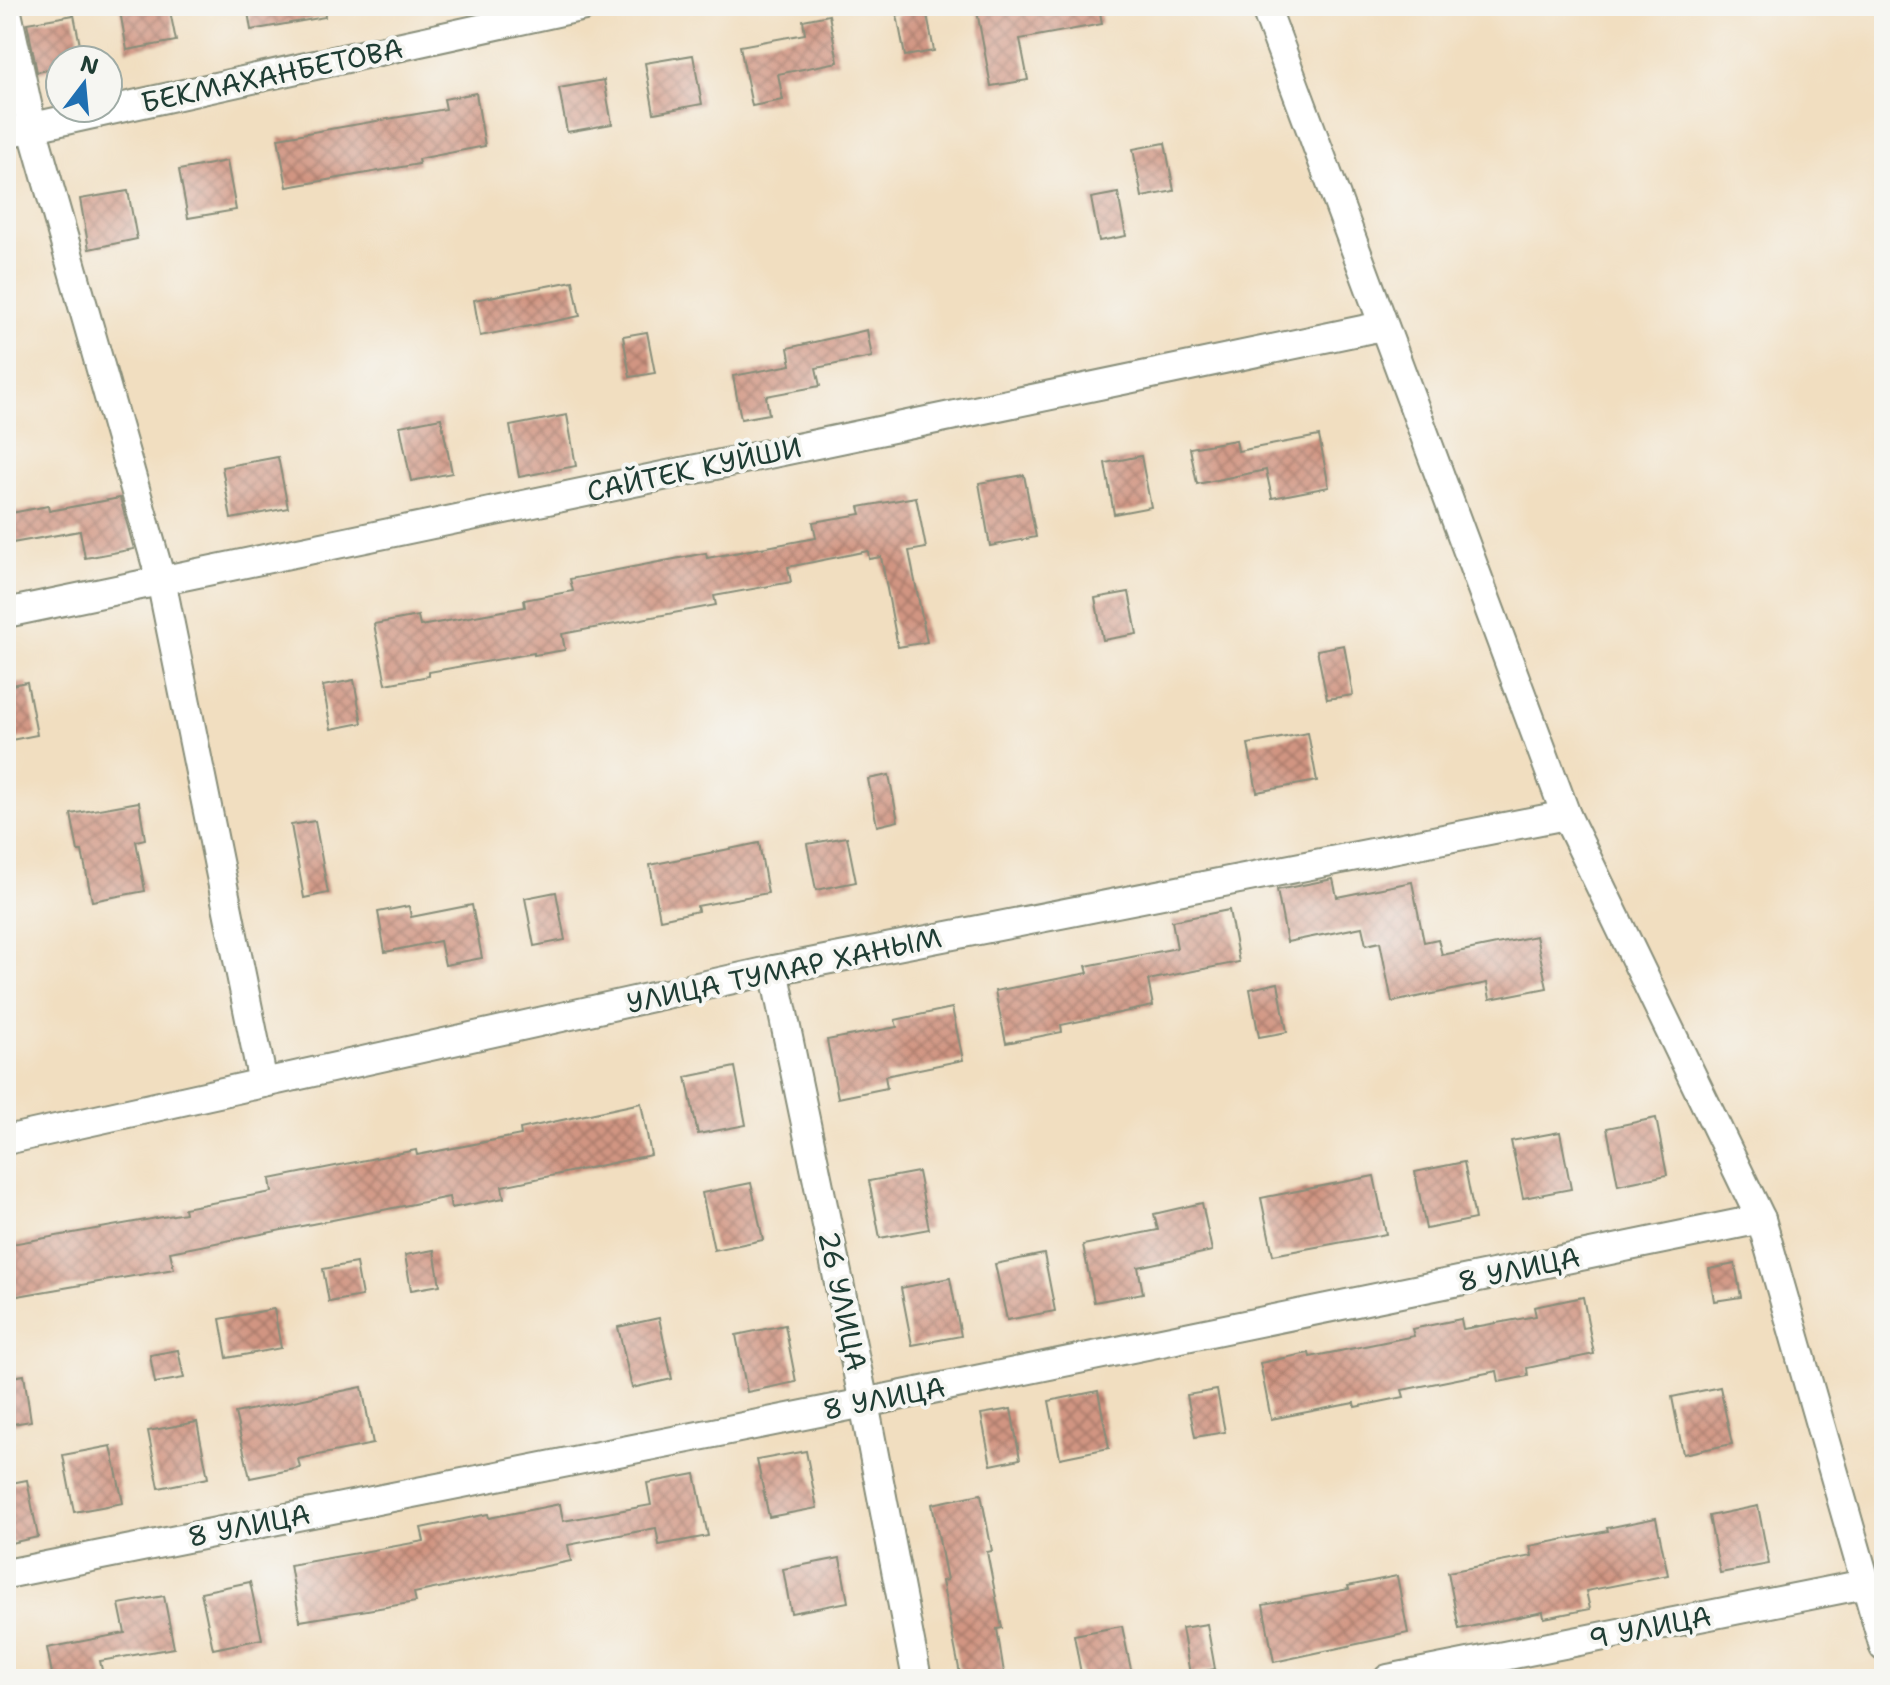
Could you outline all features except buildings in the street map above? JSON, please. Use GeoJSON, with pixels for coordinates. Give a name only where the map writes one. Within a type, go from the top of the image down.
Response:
{"type":"FeatureCollection","features":[{"type":"Feature","properties":{"kind":"street","name":"БЕКМАХАНБЕТОВА"},"geometry":{"type":"LineString","coordinates":[[19,130],[584,6]]}},
{"type":"Feature","properties":{"kind":"street"},"geometry":{"type":"LineString","coordinates":[[1265,6],[1566,815],[1761,1219],[1884,1647]]}},
{"type":"Feature","properties":{"kind":"street"},"geometry":{"type":"LineString","coordinates":[[6,8],[19,130],[161,580],[263,1083]]}},
{"type":"Feature","properties":{"kind":"street","name":"САЙТЕК КУЙШИ"},"geometry":{"type":"LineString","coordinates":[[6,613],[1382,326]]}},
{"type":"Feature","properties":{"kind":"street","name":"УЛИЦА ТУМАР ХАНЫМ"},"geometry":{"type":"LineString","coordinates":[[6,1140],[774,970],[1566,815]]}},
{"type":"Feature","properties":{"kind":"street","name":"26 УЛИЦА"},"geometry":{"type":"LineString","coordinates":[[774,970],[864,1403],[917,1679]]}},
{"type":"Feature","properties":{"kind":"street","name":"8 УЛИЦА"},"geometry":{"type":"LineString","coordinates":[[6,1574],[864,1403],[1761,1219]]}},
{"type":"Feature","properties":{"kind":"street","name":"9 УЛИЦА"},"geometry":{"type":"LineString","coordinates":[[1388,1679],[1865,1584]]}}]}
